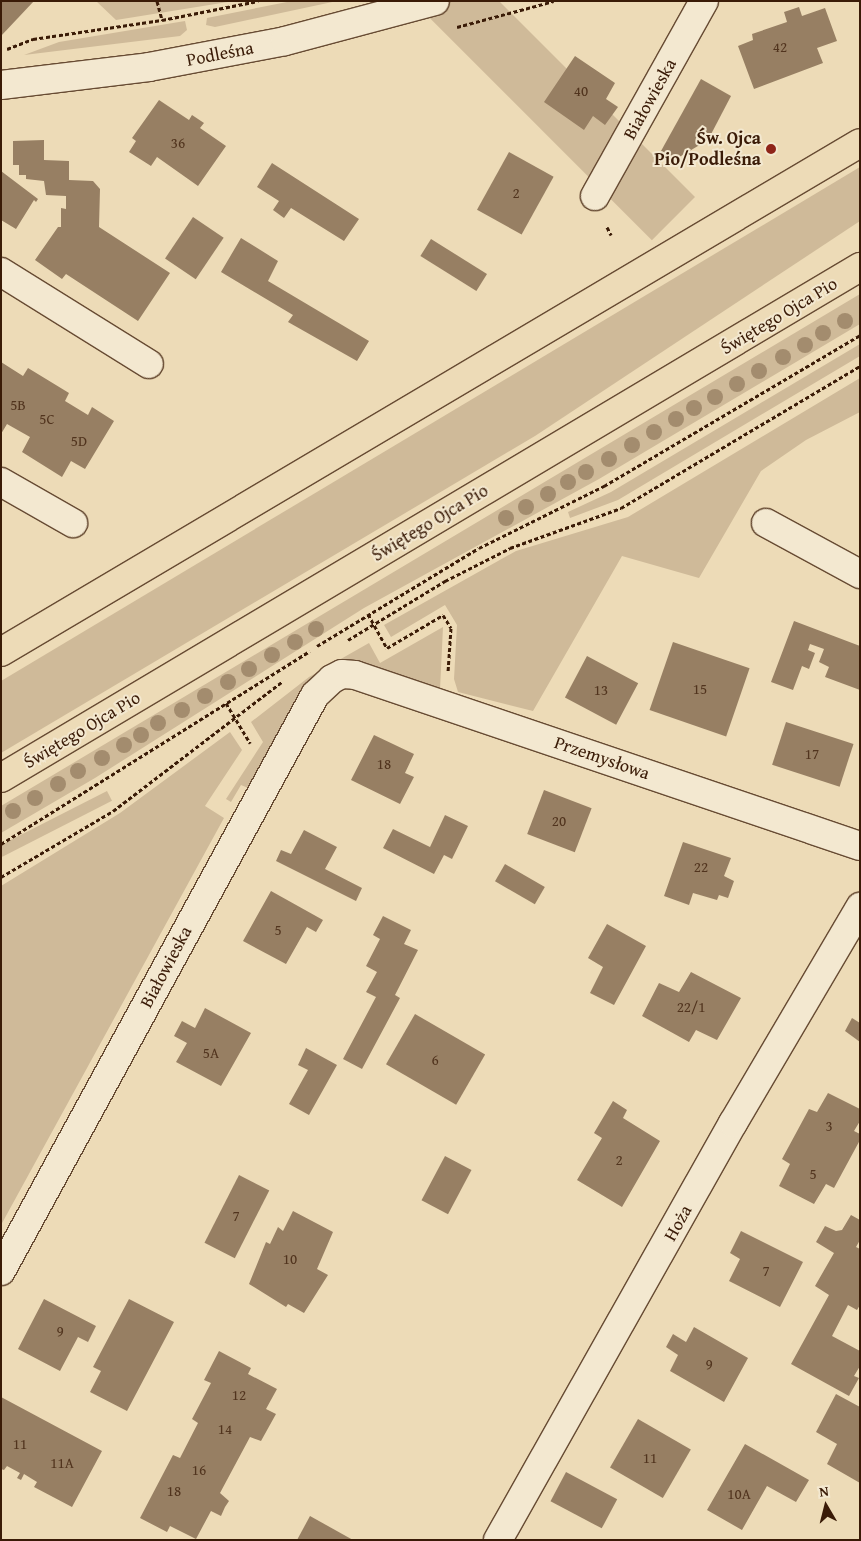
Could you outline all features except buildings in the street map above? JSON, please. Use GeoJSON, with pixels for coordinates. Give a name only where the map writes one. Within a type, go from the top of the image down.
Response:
{"type":"FeatureCollection","features":[{"type":"Feature","properties":{"kind":"main road"},"geometry":{"type":"LineString","coordinates":[[1,652],[860,143]]}},
{"type":"Feature","properties":{"kind":"main road","name":"Świętego Ojca Pio"},"geometry":{"type":"LineString","coordinates":[[1,778],[860,267]]}},
{"type":"Feature","properties":{"kind":"street","name":"Podleśna"},"geometry":{"type":"LineString","coordinates":[[1,85],[149,67],[285,41],[435,1]]}},
{"type":"Feature","properties":{"kind":"street","name":"Białowieska"},"geometry":{"type":"LineString","coordinates":[[595,196],[704,1]]}},
{"type":"Feature","properties":{"kind":"street"},"geometry":{"type":"LineString","coordinates":[[1,272],[148,364]]}},
{"type":"Feature","properties":{"kind":"street"},"geometry":{"type":"LineString","coordinates":[[1,482],[72,523]]}},
{"type":"Feature","properties":{"kind":"street"},"geometry":{"type":"LineString","coordinates":[[766,523],[860,574]]}},
{"type":"Feature","properties":{"kind":"street","name":"Białowieska"},"geometry":{"type":"LineString","coordinates":[[1,1271],[315,695],[322,686],[342,674]]}},
{"type":"Feature","properties":{"kind":"street","name":"Przemysłowa"},"geometry":{"type":"LineString","coordinates":[[342,674],[355,675],[860,846]]}},
{"type":"Feature","properties":{"kind":"street","name":"Hoża"},"geometry":{"type":"LineString","coordinates":[[498,1540],[733,1123],[860,907]]}},
{"type":"Feature","properties":{"kind":"path"},"geometry":{"type":"LineString","coordinates":[[157,1],[162,20]]}},
{"type":"Feature","properties":{"kind":"path"},"geometry":{"type":"LineString","coordinates":[[1,54],[12,46],[33,39],[162,20],[258,1]]}},
{"type":"Feature","properties":{"kind":"path"},"geometry":{"type":"LineString","coordinates":[[1,844],[368,614],[479,548],[604,486],[860,334]]}},
{"type":"Feature","properties":{"kind":"path"},"geometry":{"type":"LineString","coordinates":[[343,643],[445,581],[510,548],[621,508],[860,366]]}},
{"type":"Feature","properties":{"kind":"path"},"geometry":{"type":"LineString","coordinates":[[368,614],[387,648],[443,615],[450,628],[445,706]]}},
{"type":"Feature","properties":{"kind":"path"},"geometry":{"type":"LineString","coordinates":[[1,877],[113,811],[288,678]]}},
{"type":"Feature","properties":{"kind":"path"},"geometry":{"type":"LineString","coordinates":[[226,703],[242,729]]}},
{"type":"Feature","properties":{"kind":"shaded area"},"geometry":{"type":"Polygon","coordinates":[[[96,1],[234,1],[116,20],[96,1]]]}},
{"type":"Feature","properties":{"kind":"shaded area"},"geometry":{"type":"Polygon","coordinates":[[[292,1],[337,1],[215,27],[206,25],[207,18],[292,1]]]}},
{"type":"Feature","properties":{"kind":"shaded area"},"geometry":{"type":"Polygon","coordinates":[[[413,1],[499,1],[695,197],[652,240],[413,1]]]}},
{"type":"Feature","properties":{"kind":"shaded area"},"geometry":{"type":"Polygon","coordinates":[[[185,21],[187,30],[180,36],[24,55],[59,42],[185,21]]]}},
{"type":"Feature","properties":{"kind":"shaded area"},"geometry":{"type":"Polygon","coordinates":[[[860,167],[860,221],[535,436],[1,753],[1,681],[860,167]]]}},
{"type":"Feature","properties":{"kind":"shaded area"},"geometry":{"type":"Polygon","coordinates":[[[860,294],[860,324],[599,479],[364,608],[95,778],[1,833],[1,806],[860,294]]]}},
{"type":"Feature","properties":{"kind":"shaded area"},"geometry":{"type":"Polygon","coordinates":[[[860,344],[860,356],[618,500],[570,518],[568,512],[611,492],[860,344]]]}},
{"type":"Feature","properties":{"kind":"shaded area"},"geometry":{"type":"Polygon","coordinates":[[[860,378],[860,412],[806,440],[761,471],[699,578],[622,556],[533,711],[458,692],[454,679],[457,625],[445,605],[391,637],[384,625],[516,551],[628,517],[860,378]]]}},
{"type":"Feature","properties":{"kind":"shaded area"},"geometry":{"type":"Polygon","coordinates":[[[443,627],[440,690],[320,673],[303,688],[248,788],[241,785],[231,802],[226,799],[263,742],[251,722],[309,677],[369,643],[380,663],[443,627]]]}},
{"type":"Feature","properties":{"kind":"shaded area"},"geometry":{"type":"Polygon","coordinates":[[[230,732],[242,750],[205,806],[224,818],[1,1225],[1,886],[120,813],[230,732]]]}},
{"type":"Feature","properties":{"kind":"shaded area"},"geometry":{"type":"Polygon","coordinates":[[[107,791],[112,801],[2,857],[1,845],[107,791]]]}},
{"type":"Feature","properties":{"kind":"place","name":"Św. Ojca Pio/Podleśna"},"geometry":{"type":"Point","coordinates":[771,149]}}]}
